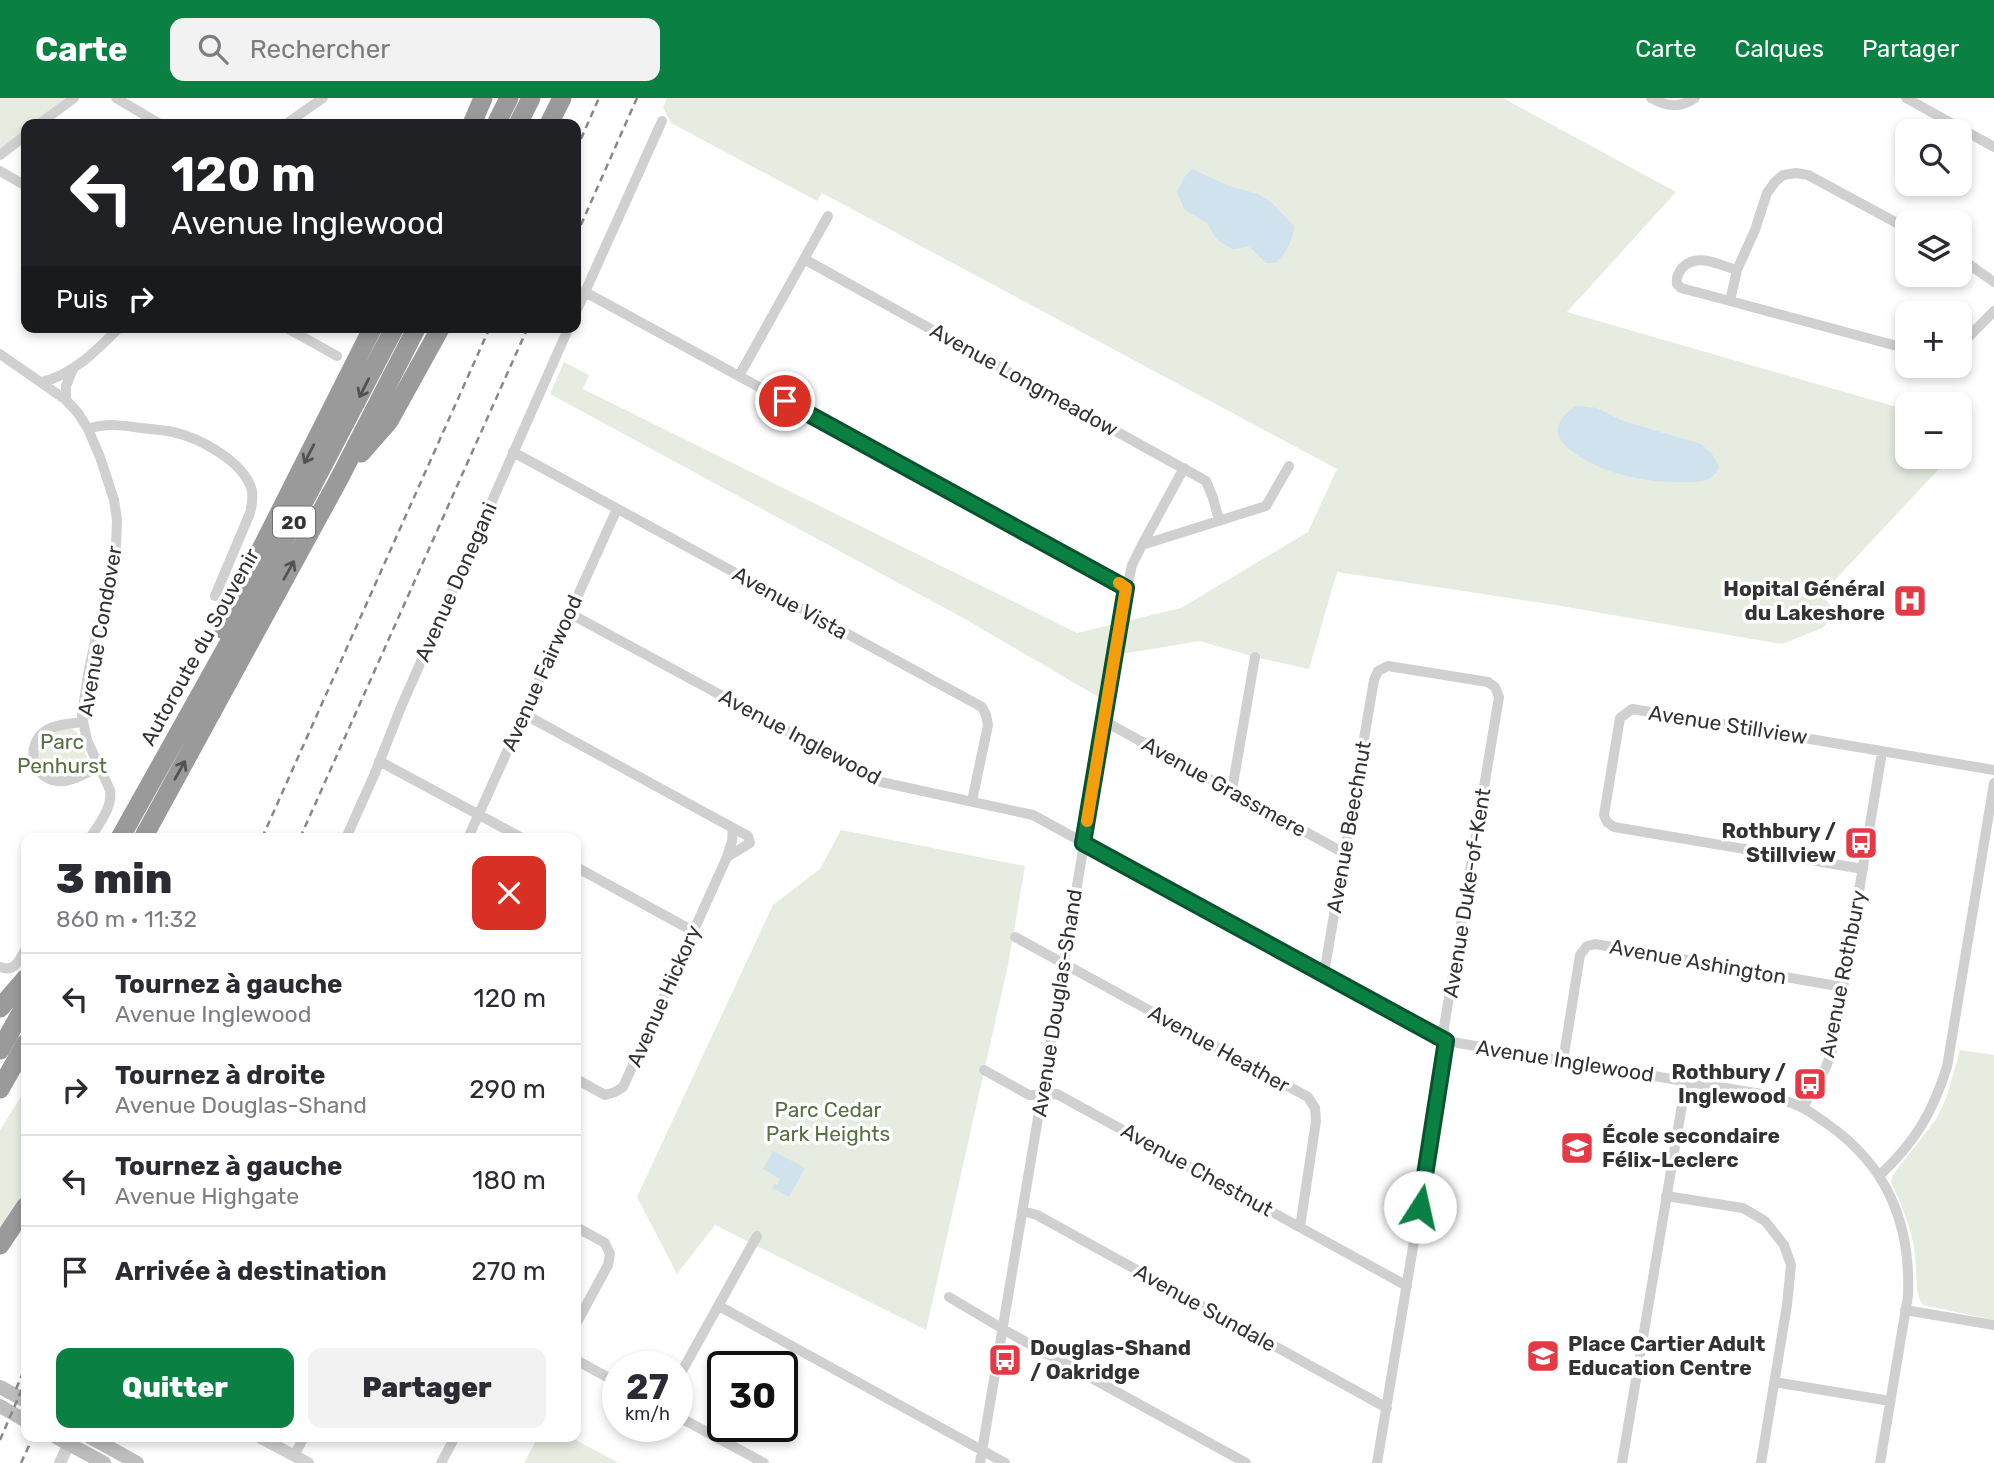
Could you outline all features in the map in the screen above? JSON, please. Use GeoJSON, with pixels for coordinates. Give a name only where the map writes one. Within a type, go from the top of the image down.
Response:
{"type":"FeatureCollection","features":[{"type":"Feature","properties":{"kind":"highway"},"geometry":{"type":"LineString","coordinates":[[474,119],[483,98]]}},
{"type":"Feature","properties":{"kind":"highway"},"geometry":{"type":"LineString","coordinates":[[498,119],[509,98]]}},
{"type":"Feature","properties":{"kind":"highway"},"geometry":{"type":"LineString","coordinates":[[520,119],[531,98]]}},
{"type":"Feature","properties":{"kind":"highway"},"geometry":{"type":"LineString","coordinates":[[552,119],[562,98]]}},
{"type":"Feature","properties":{"kind":"highway"},"geometry":{"type":"LineString","coordinates":[[190,716],[241,589],[370,333]]}},
{"type":"Feature","properties":{"kind":"highway","name":"Autoroute du Souvenir"},"geometry":{"type":"LineString","coordinates":[[123,833],[190,716],[322,470],[391,333]]}},
{"type":"Feature","properties":{"kind":"highway","name":"Autoroute du Souvenir"},"geometry":{"type":"LineString","coordinates":[[146,833],[339,479],[413,333]]}},
{"type":"Feature","properties":{"kind":"highway"},"geometry":{"type":"LineString","coordinates":[[339,479],[389,421],[438,333]]}},
{"type":"Feature","properties":{"kind":"highway"},"geometry":{"type":"LineString","coordinates":[[0,1008],[21,984]]}},
{"type":"Feature","properties":{"kind":"highway"},"geometry":{"type":"LineString","coordinates":[[0,1050],[21,1013]]}},
{"type":"Feature","properties":{"kind":"highway"},"geometry":{"type":"LineString","coordinates":[[0,1089],[21,1052]]}},
{"type":"Feature","properties":{"kind":"highway"},"geometry":{"type":"LineString","coordinates":[[0,1102],[21,1077]]}},
{"type":"Feature","properties":{"kind":"highway"},"geometry":{"type":"LineString","coordinates":[[0,1245],[21,1214]]}},
{"type":"Feature","properties":{"kind":"highway"},"geometry":{"type":"LineString","coordinates":[[0,1263],[21,1232]]}},
{"type":"Feature","properties":{"kind":"main road"},"geometry":{"type":"LineString","coordinates":[[0,1387],[21,1398]]}},
{"type":"Feature","properties":{"kind":"main road"},"geometry":{"type":"LineString","coordinates":[[0,1406],[21,1418]]}},
{"type":"Feature","properties":{"kind":"main road"},"geometry":{"type":"LineString","coordinates":[[66,1442],[104,1463]]}},
{"type":"Feature","properties":{"kind":"main road"},"geometry":{"type":"LineString","coordinates":[[99,1442],[137,1463]]}},
{"type":"Feature","properties":{"kind":"street"},"geometry":{"type":"LineString","coordinates":[[47,119],[74,98]]}},
{"type":"Feature","properties":{"kind":"street"},"geometry":{"type":"LineString","coordinates":[[116,98],[152,119]]}},
{"type":"Feature","properties":{"kind":"street"},"geometry":{"type":"LineString","coordinates":[[293,119],[323,98]]}},
{"type":"Feature","properties":{"kind":"street"},"geometry":{"type":"LineString","coordinates":[[1651,98],[1675,106],[1695,98]]}},
{"type":"Feature","properties":{"kind":"street"},"geometry":{"type":"LineString","coordinates":[[1906,98],[1994,147]]}},
{"type":"Feature","properties":{"kind":"street"},"geometry":{"type":"LineString","coordinates":[[581,301],[662,121]]}},
{"type":"Feature","properties":{"kind":"street"},"geometry":{"type":"LineString","coordinates":[[0,155],[21,139]]}},
{"type":"Feature","properties":{"kind":"street"},"geometry":{"type":"LineString","coordinates":[[0,171],[21,183]]}},
{"type":"Feature","properties":{"kind":"street"},"geometry":{"type":"LineString","coordinates":[[1730,301],[1737,270],[1755,230],[1767,193],[1783,176],[1808,174],[1895,222]]}},
{"type":"Feature","properties":{"kind":"street"},"geometry":{"type":"LineString","coordinates":[[739,376],[828,216]]}},
{"type":"Feature","properties":{"kind":"street","name":"Avenue Longmeadow"},"geometry":{"type":"LineString","coordinates":[[804,259],[1206,481],[1219,520]]}},
{"type":"Feature","properties":{"kind":"street"},"geometry":{"type":"LineString","coordinates":[[1737,270],[1702,260],[1692,260],[1683,267],[1676,278],[1676,284],[1681,288],[1895,345]]}},
{"type":"Feature","properties":{"kind":"street"},"geometry":{"type":"LineString","coordinates":[[1972,266],[1994,282]]}},
{"type":"Feature","properties":{"kind":"street"},"geometry":{"type":"LineString","coordinates":[[585,292],[1126,588]]}},
{"type":"Feature","properties":{"kind":"street"},"geometry":{"type":"LineString","coordinates":[[1972,334],[1994,311]]}},
{"type":"Feature","properties":{"kind":"street"},"geometry":{"type":"LineString","coordinates":[[42,382],[60,377],[73,369],[113,333]]}},
{"type":"Feature","properties":{"kind":"street"},"geometry":{"type":"LineString","coordinates":[[305,333],[338,356]]}},
{"type":"Feature","properties":{"kind":"street","name":"Avenue Donegani"},"geometry":{"type":"LineString","coordinates":[[348,833],[566,333]]}},
{"type":"Feature","properties":{"kind":"street","name":"Avenue Condover"},"geometry":{"type":"LineString","coordinates":[[2,359],[42,382],[78,413],[88,429],[112,491],[116,509],[117,531],[113,562],[88,674],[82,722],[87,740],[110,790],[110,802],[93,833]]}},
{"type":"Feature","properties":{"kind":"street"},"geometry":{"type":"LineString","coordinates":[[66,400],[66,386],[73,369]]}},
{"type":"Feature","properties":{"kind":"street"},"geometry":{"type":"LineString","coordinates":[[88,429],[113,424],[172,432],[201,442],[229,460],[244,475],[251,490],[250,513],[215,596]]}},
{"type":"Feature","properties":{"kind":"street","name":"Avenue Vista"},"geometry":{"type":"LineString","coordinates":[[513,452],[982,707],[988,725],[972,801]]}},
{"type":"Feature","properties":{"kind":"street"},"geometry":{"type":"LineString","coordinates":[[1142,545],[1266,506],[1289,466]]}},
{"type":"Feature","properties":{"kind":"street","name":"Avenue Douglas-Shand"},"geometry":{"type":"LineString","coordinates":[[980,1463],[1126,588],[1132,565],[1184,468]]}},
{"type":"Feature","properties":{"kind":"street","name":"Avenue Fairwood"},"geometry":{"type":"LineString","coordinates":[[470,833],[617,509]]}},
{"type":"Feature","properties":{"kind":"street","name":"Avenue Inglewood"},"geometry":{"type":"LineString","coordinates":[[569,613],[881,782],[1032,815],[1446,1041],[1767,1095],[1803,1107],[1842,1134],[1880,1177],[1898,1212],[1907,1248],[1909,1275],[1905,1310],[1880,1463]]}},
{"type":"Feature","properties":{"kind":"street"},"geometry":{"type":"LineString","coordinates":[[1232,790],[1255,657]]}},
{"type":"Feature","properties":{"kind":"street","name":"Avenue Duke-of-Kent"},"geometry":{"type":"LineString","coordinates":[[1374,680],[1378,671],[1388,666],[1488,682],[1495,687],[1499,697],[1444,1027],[1444,1062],[1377,1463]]}},
{"type":"Feature","properties":{"kind":"street","name":"Avenue Beechnut"},"geometry":{"type":"LineString","coordinates":[[1322,974],[1374,680]]}},
{"type":"Feature","properties":{"kind":"street","name":"Avenue Stillview"},"geometry":{"type":"LineString","coordinates":[[1863,869],[1614,827],[1607,822],[1604,815],[1620,718],[1632,709],[1994,770]]}},
{"type":"Feature","properties":{"kind":"street"},"geometry":{"type":"LineString","coordinates":[[524,714],[733,828]]}},
{"type":"Feature","properties":{"kind":"street","name":"Avenue Grassmere"},"geometry":{"type":"LineString","coordinates":[[1104,721],[1344,853]]}},
{"type":"Feature","properties":{"kind":"street"},"geometry":{"type":"LineString","coordinates":[[82,722],[53,727],[41,734],[34,747],[36,766],[46,777],[61,781],[98,766]]}},
{"type":"Feature","properties":{"kind":"street","name":"Avenue Rothbury"},"geometry":{"type":"LineString","coordinates":[[1803,1107],[1826,1067],[1833,1048],[1882,751]]}},
{"type":"Feature","properties":{"kind":"street"},"geometry":{"type":"LineString","coordinates":[[379,761],[513,833]]}},
{"type":"Feature","properties":{"kind":"street"},"geometry":{"type":"LineString","coordinates":[[1880,1177],[1906,1149],[1926,1121],[1947,1067],[1994,783]]}},
{"type":"Feature","properties":{"kind":"street","name":"Avenue Hickory"},"geometry":{"type":"LineString","coordinates":[[581,1082],[605,1094],[623,1087],[727,857],[733,828],[748,836],[750,843],[727,857]]}},
{"type":"Feature","properties":{"kind":"street"},"geometry":{"type":"LineString","coordinates":[[581,870],[693,931]]}},
{"type":"Feature","properties":{"kind":"street","name":"Avenue Heather"},"geometry":{"type":"LineString","coordinates":[[1015,937],[1308,1097],[1315,1108],[1316,1121],[1300,1227]]}},
{"type":"Feature","properties":{"kind":"street","name":"Avenue Ashington"},"geometry":{"type":"LineString","coordinates":[[1563,1061],[1580,955],[1587,946],[1595,944],[1843,986]]}},
{"type":"Feature","properties":{"kind":"street"},"geometry":{"type":"LineString","coordinates":[[4,968],[18,962],[21,957]]}},
{"type":"Feature","properties":{"kind":"street","name":"Avenue Chestnut"},"geometry":{"type":"LineString","coordinates":[[984,1070],[1029,1095],[1057,1094],[1407,1286]]}},
{"type":"Feature","properties":{"kind":"street"},"geometry":{"type":"LineString","coordinates":[[1622,1463],[1686,1081]]}},
{"type":"Feature","properties":{"kind":"street"},"geometry":{"type":"LineString","coordinates":[[1666,1196],[1743,1208],[1765,1220],[1784,1245],[1791,1265],[1787,1306],[1761,1463]]}},
{"type":"Feature","properties":{"kind":"street","name":"Avenue Sundale"},"geometry":{"type":"LineString","coordinates":[[1023,1211],[1037,1215],[1387,1408]]}},
{"type":"Feature","properties":{"kind":"street"},"geometry":{"type":"LineString","coordinates":[[581,1230],[604,1243],[610,1254],[608,1265],[581,1315]]}},
{"type":"Feature","properties":{"kind":"street"},"geometry":{"type":"LineString","coordinates":[[693,1352],[757,1236]]}},
{"type":"Feature","properties":{"kind":"street"},"geometry":{"type":"LineString","coordinates":[[949,1297],[1247,1463]]}},
{"type":"Feature","properties":{"kind":"street"},"geometry":{"type":"LineString","coordinates":[[719,1306],[1005,1463]]}},
{"type":"Feature","properties":{"kind":"street"},"geometry":{"type":"LineString","coordinates":[[1905,1310],[1994,1325]]}},
{"type":"Feature","properties":{"kind":"street"},"geometry":{"type":"LineString","coordinates":[[581,1363],[602,1374]]}},
{"type":"Feature","properties":{"kind":"street"},"geometry":{"type":"LineString","coordinates":[[1774,1382],[1890,1401]]}},
{"type":"Feature","properties":{"kind":"street"},"geometry":{"type":"LineString","coordinates":[[693,1425],[764,1463]]}},
{"type":"Feature","properties":{"kind":"street"},"geometry":{"type":"LineString","coordinates":[[60,1463],[70,1442]]}},
{"type":"Feature","properties":{"kind":"street"},"geometry":{"type":"LineString","coordinates":[[269,1442],[307,1463]]}},
{"type":"Feature","properties":{"kind":"street"},"geometry":{"type":"LineString","coordinates":[[294,1455],[301,1442]]}},
{"type":"Feature","properties":{"kind":"street"},"geometry":{"type":"LineString","coordinates":[[441,1463],[452,1442]]}},
{"type":"Feature","properties":{"kind":"green space"},"geometry":{"type":"Polygon","coordinates":[[[0,98],[65,98],[38,119],[21,119],[21,133],[0,149],[0,98]]]}},
{"type":"Feature","properties":{"kind":"green space"},"geometry":{"type":"Polygon","coordinates":[[[667,98],[1503,98],[1676,192],[1567,312],[1895,407],[1895,469],[1939,469],[1821,595],[1839,614],[1822,628],[1782,644],[1555,605],[1337,572],[1309,669],[1200,641],[1115,655],[1107,702],[965,619],[550,394],[564,362],[589,375],[583,389],[1077,633],[1181,608],[1308,532],[1337,469],[822,193],[817,201],[671,123],[663,107],[667,98]]]}},
{"type":"Feature","properties":{"kind":"green space","name":"Parc Penhurst"},"geometry":{"type":"Polygon","coordinates":[[[72,729],[79,736],[86,754],[85,767],[67,776],[45,771],[38,757],[43,740],[55,731],[72,729]]]}},
{"type":"Feature","properties":{"kind":"green space","name":"Parc Cedar Park Heights"},"geometry":{"type":"Polygon","coordinates":[[[841,830],[1025,866],[1008,965],[926,1330],[715,1225],[677,1274],[637,1197],[773,905],[820,869],[841,830]]]}},
{"type":"Feature","properties":{"kind":"green space"},"geometry":{"type":"Polygon","coordinates":[[[1960,1050],[1994,1055],[1994,1320],[1923,1305],[1920,1301],[1911,1234],[1891,1182],[1893,1175],[1937,1118],[1947,1096],[1960,1050]]]}},
{"type":"Feature","properties":{"kind":"green space"},"geometry":{"type":"Polygon","coordinates":[[[21,1096],[21,1202],[0,1233],[0,1130],[21,1096]]]}},
{"type":"Feature","properties":{"kind":"green space"},"geometry":{"type":"Polygon","coordinates":[[[535,1442],[579,1442],[619,1463],[524,1463],[535,1442]]]}},
{"type":"Feature","properties":{"kind":"water"},"geometry":{"type":"Polygon","coordinates":[[[1192,169],[1229,186],[1258,194],[1271,202],[1294,226],[1291,241],[1279,260],[1266,263],[1251,248],[1233,249],[1220,242],[1207,223],[1185,210],[1177,192],[1192,169]]]}},
{"type":"Feature","properties":{"kind":"water"},"geometry":{"type":"Polygon","coordinates":[[[1577,406],[1597,408],[1623,421],[1701,444],[1712,454],[1718,469],[1713,476],[1703,481],[1653,481],[1618,473],[1586,461],[1565,446],[1558,431],[1561,419],[1577,406]]]}},
{"type":"Feature","properties":{"kind":"water"},"geometry":{"type":"Polygon","coordinates":[[[773,1151],[805,1168],[789,1197],[772,1188],[780,1179],[763,1169],[773,1151]]]}},
{"type":"Feature","properties":{"kind":"railway"},"geometry":{"type":"LineString","coordinates":[[581,139],[599,98]]}},
{"type":"Feature","properties":{"kind":"railway"},"geometry":{"type":"LineString","coordinates":[[581,225],[637,98]]}},
{"type":"Feature","properties":{"kind":"railway"},"geometry":{"type":"LineString","coordinates":[[264,833],[487,333]]}},
{"type":"Feature","properties":{"kind":"railway"},"geometry":{"type":"LineString","coordinates":[[302,833],[525,333]]}},
{"type":"Feature","properties":{"kind":"railway"},"geometry":{"type":"LineString","coordinates":[[16,1389],[21,1378]]}},
{"type":"Feature","properties":{"kind":"railway"},"geometry":{"type":"LineString","coordinates":[[0,1440],[21,1392]]}},
{"type":"Feature","properties":{"kind":"railway"},"geometry":{"type":"LineString","coordinates":[[21,1463],[31,1442]]}},
{"type":"Feature","properties":{"kind":"slow traffic"},"geometry":{"type":"LineString","coordinates":[[1087,821],[1126,588],[1119,583]]}},
{"type":"Feature","properties":{"kind":"place","name":"Hopital Général du Lakeshore"},"geometry":{"type":"Point","coordinates":[1910,601]}},
{"type":"Feature","properties":{"kind":"place","name":"Rothbury / Stillview"},"geometry":{"type":"Point","coordinates":[1861,843]}},
{"type":"Feature","properties":{"kind":"place","name":"Rothbury / Inglewood"},"geometry":{"type":"Point","coordinates":[1810,1084]}},
{"type":"Feature","properties":{"kind":"place","name":"École secondaire Félix-Leclerc"},"geometry":{"type":"Point","coordinates":[1577,1148]}},
{"type":"Feature","properties":{"kind":"place","name":"Place Cartier Adult Education Centre"},"geometry":{"type":"Point","coordinates":[1543,1356]}},
{"type":"Feature","properties":{"kind":"place","name":"Douglas-Shand / Oakridge"},"geometry":{"type":"Point","coordinates":[1005,1360]}},
{"type":"Feature","properties":{"kind":"route"},"geometry":{"type":"LineString","coordinates":[[785,401],[1126,588],[1083,843],[1446,1041],[1420,1207]]}}]}
